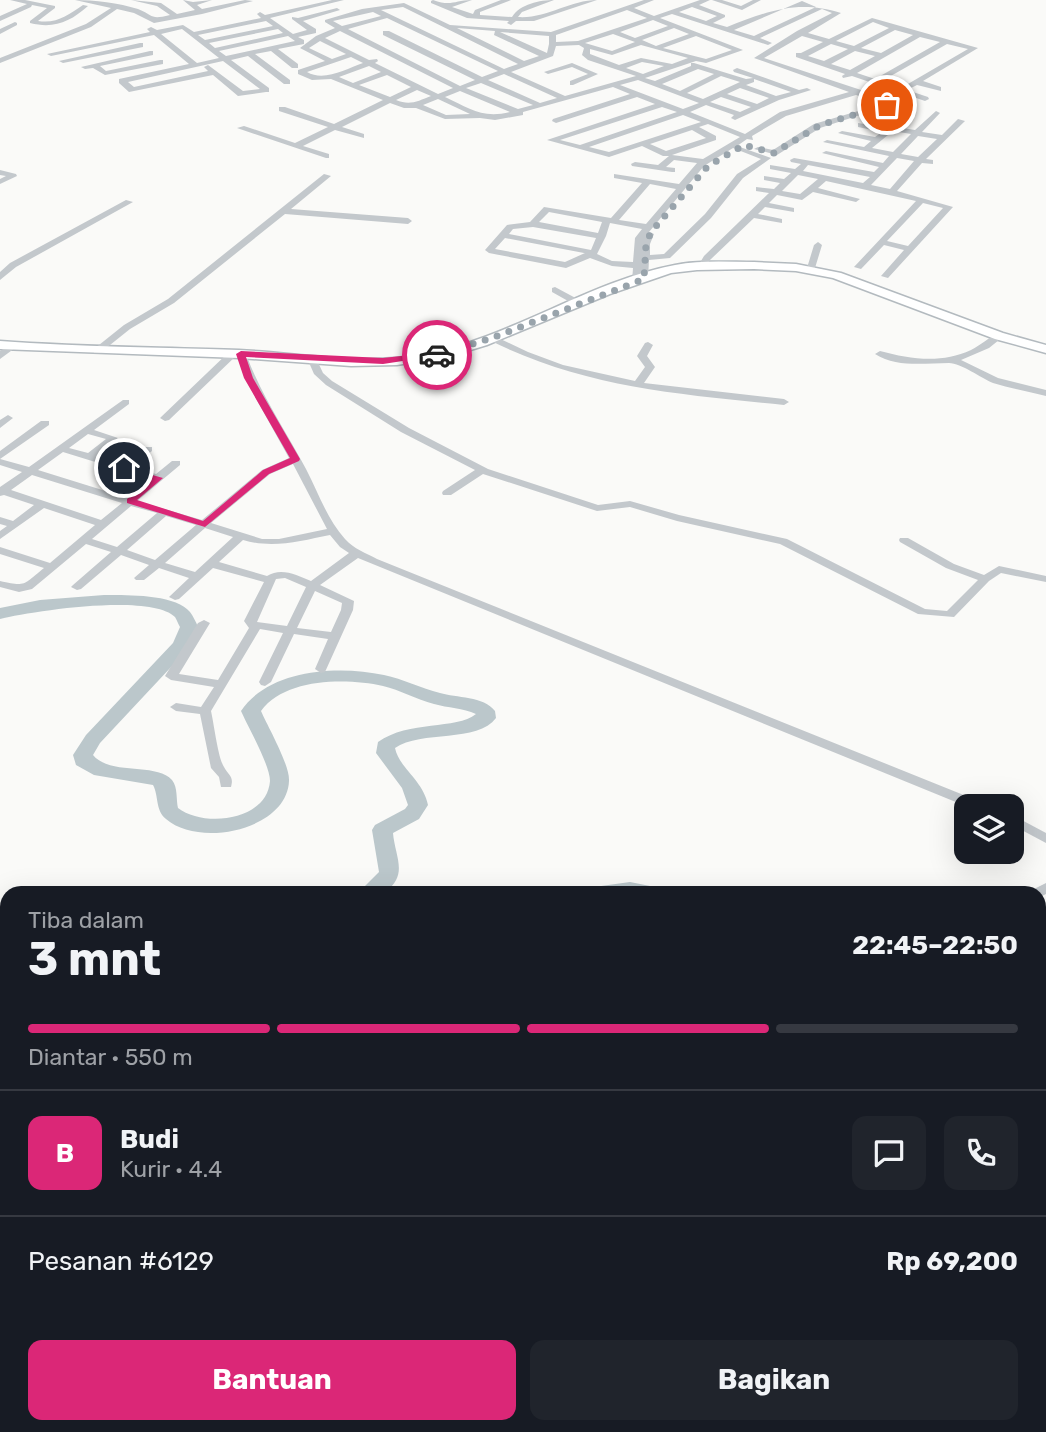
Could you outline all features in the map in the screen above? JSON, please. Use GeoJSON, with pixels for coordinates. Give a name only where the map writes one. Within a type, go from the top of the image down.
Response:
{"type":"FeatureCollection","features":[{"type":"Feature","properties":{"kind":"street"},"geometry":{"type":"LineString","coordinates":[[13,0],[53,6],[32,22],[49,26],[58,24],[89,2]]}},
{"type":"Feature","properties":{"kind":"street"},"geometry":{"type":"LineString","coordinates":[[78,0],[136,10],[150,21],[250,2],[248,0]]}},
{"type":"Feature","properties":{"kind":"street"},"geometry":{"type":"LineString","coordinates":[[134,0],[159,4],[177,17]]}},
{"type":"Feature","properties":{"kind":"street"},"geometry":{"type":"LineString","coordinates":[[188,2],[209,0]]}},
{"type":"Feature","properties":{"kind":"street"},"geometry":{"type":"LineString","coordinates":[[194,34],[341,0]]}},
{"type":"Feature","properties":{"kind":"street"},"geometry":{"type":"LineString","coordinates":[[446,7],[469,0]]}},
{"type":"Feature","properties":{"kind":"street"},"geometry":{"type":"LineString","coordinates":[[476,17],[477,11],[508,0]]}},
{"type":"Feature","properties":{"kind":"street"},"geometry":{"type":"LineString","coordinates":[[506,30],[519,10],[551,0]]}},
{"type":"Feature","properties":{"kind":"street"},"geometry":{"type":"LineString","coordinates":[[557,0],[575,6]]}},
{"type":"Feature","properties":{"kind":"street"},"geometry":{"type":"LineString","coordinates":[[433,2],[476,17],[532,20],[594,0]]}},
{"type":"Feature","properties":{"kind":"street"},"geometry":{"type":"LineString","coordinates":[[445,25],[552,34],[651,0]]}},
{"type":"Feature","properties":{"kind":"street"},"geometry":{"type":"LineString","coordinates":[[553,44],[579,43],[707,0]]}},
{"type":"Feature","properties":{"kind":"street"},"geometry":{"type":"LineString","coordinates":[[715,0],[742,8],[758,0]]}},
{"type":"Feature","properties":{"kind":"street"},"geometry":{"type":"LineString","coordinates":[[727,30],[799,0]]}},
{"type":"Feature","properties":{"kind":"street"},"geometry":{"type":"LineString","coordinates":[[681,93],[760,59],[838,13],[805,0]]}},
{"type":"Feature","properties":{"kind":"street"},"geometry":{"type":"LineString","coordinates":[[51,54],[155,32],[183,27],[266,90],[241,94],[214,72],[199,64],[155,32],[131,14],[89,2]]}},
{"type":"Feature","properties":{"kind":"street"},"geometry":{"type":"LineString","coordinates":[[188,2],[202,12]]}},
{"type":"Feature","properties":{"kind":"street"},"geometry":{"type":"LineString","coordinates":[[297,20],[353,5],[382,3]]}},
{"type":"Feature","properties":{"kind":"street"},"geometry":{"type":"LineString","coordinates":[[520,113],[459,88],[393,55],[363,36],[327,21],[401,4],[525,64],[590,90]]}},
{"type":"Feature","properties":{"kind":"street"},"geometry":{"type":"LineString","coordinates":[[692,5],[723,16],[706,23]]}},
{"type":"Feature","properties":{"kind":"street"},"geometry":{"type":"LineString","coordinates":[[753,39],[824,6]]}},
{"type":"Feature","properties":{"kind":"street"},"geometry":{"type":"LineString","coordinates":[[614,32],[656,48],[710,61],[739,50],[627,8]]}},
{"type":"Feature","properties":{"kind":"street"},"geometry":{"type":"LineString","coordinates":[[0,61],[76,29],[114,9]]}},
{"type":"Feature","properties":{"kind":"street"},"geometry":{"type":"LineString","coordinates":[[373,9],[565,99]]}},
{"type":"Feature","properties":{"kind":"street"},"geometry":{"type":"LineString","coordinates":[[215,50],[313,31],[286,12]]}},
{"type":"Feature","properties":{"kind":"street"},"geometry":{"type":"LineString","coordinates":[[672,12],[768,44]]}},
{"type":"Feature","properties":{"kind":"street"},"geometry":{"type":"LineString","coordinates":[[72,15],[88,18]]}},
{"type":"Feature","properties":{"kind":"street"},"geometry":{"type":"LineString","coordinates":[[330,61],[304,49],[340,28],[388,16]]}},
{"type":"Feature","properties":{"kind":"street"},"geometry":{"type":"LineString","coordinates":[[0,32],[13,23],[1,17]]}},
{"type":"Feature","properties":{"kind":"street"},"geometry":{"type":"LineString","coordinates":[[214,72],[132,90],[122,81],[301,42],[264,17]]}},
{"type":"Feature","properties":{"kind":"street"},"geometry":{"type":"LineString","coordinates":[[901,91],[974,49],[919,36],[869,20],[830,42],[798,55],[851,73],[875,82],[901,91],[925,99]]}},
{"type":"Feature","properties":{"kind":"street"},"geometry":{"type":"LineString","coordinates":[[58,24],[76,29]]}},
{"type":"Feature","properties":{"kind":"street"},"geometry":{"type":"LineString","coordinates":[[363,36],[406,25]]}},
{"type":"Feature","properties":{"kind":"street"},"geometry":{"type":"LineString","coordinates":[[618,52],[674,26]]}},
{"type":"Feature","properties":{"kind":"street"},"geometry":{"type":"LineString","coordinates":[[205,42],[278,27]]}},
{"type":"Feature","properties":{"kind":"street"},"geometry":{"type":"LineString","coordinates":[[353,54],[300,72],[312,78],[332,77],[473,27]]}},
{"type":"Feature","properties":{"kind":"street"},"geometry":{"type":"LineString","coordinates":[[825,64],[895,27]]}},
{"type":"Feature","properties":{"kind":"street"},"geometry":{"type":"LineString","coordinates":[[487,29],[545,56]]}},
{"type":"Feature","properties":{"kind":"street"},"geometry":{"type":"LineString","coordinates":[[383,32],[541,106]]}},
{"type":"Feature","properties":{"kind":"street"},"geometry":{"type":"LineString","coordinates":[[800,33],[881,56]]}},
{"type":"Feature","properties":{"kind":"street"},"geometry":{"type":"LineString","coordinates":[[332,77],[407,107],[550,54],[552,34]]}},
{"type":"Feature","properties":{"kind":"street"},"geometry":{"type":"LineString","coordinates":[[656,48],[695,34]]}},
{"type":"Feature","properties":{"kind":"street"},"geometry":{"type":"LineString","coordinates":[[830,84],[919,36]]}},
{"type":"Feature","properties":{"kind":"street"},"geometry":{"type":"LineString","coordinates":[[131,37],[170,70]]}},
{"type":"Feature","properties":{"kind":"street"},"geometry":{"type":"LineString","coordinates":[[319,38],[481,116]]}},
{"type":"Feature","properties":{"kind":"street"},"geometry":{"type":"LineString","coordinates":[[705,47],[717,42]]}},
{"type":"Feature","properties":{"kind":"street"},"geometry":{"type":"LineString","coordinates":[[875,82],[945,42]]}},
{"type":"Feature","properties":{"kind":"street"},"geometry":{"type":"LineString","coordinates":[[579,43],[587,48],[618,52],[667,67]]}},
{"type":"Feature","properties":{"kind":"street"},"geometry":{"type":"LineString","coordinates":[[63,61],[140,45]]}},
{"type":"Feature","properties":{"kind":"street"},"geometry":{"type":"LineString","coordinates":[[272,48],[296,65],[272,71]]}},
{"type":"Feature","properties":{"kind":"street"},"geometry":{"type":"LineString","coordinates":[[587,48],[586,55],[740,115]]}},
{"type":"Feature","properties":{"kind":"street"},"geometry":{"type":"LineString","coordinates":[[85,67],[150,53]]}},
{"type":"Feature","properties":{"kind":"street"},"geometry":{"type":"LineString","coordinates":[[249,53],[287,82]]}},
{"type":"Feature","properties":{"kind":"street"},"geometry":{"type":"LineString","coordinates":[[688,56],[699,66],[724,74],[776,98]]}},
{"type":"Feature","properties":{"kind":"street"},"geometry":{"type":"LineString","coordinates":[[416,105],[445,117],[499,118],[641,77],[688,56]]}},
{"type":"Feature","properties":{"kind":"street"},"geometry":{"type":"LineString","coordinates":[[744,142],[774,153],[820,125],[887,105],[760,59]]}},
{"type":"Feature","properties":{"kind":"street"},"geometry":{"type":"LineString","coordinates":[[619,68],[641,60]]}},
{"type":"Feature","properties":{"kind":"street"},"geometry":{"type":"LineString","coordinates":[[94,65],[105,73],[160,62]]}},
{"type":"Feature","properties":{"kind":"street"},"geometry":{"type":"LineString","coordinates":[[548,72],[572,65],[594,74],[573,83]]}},
{"type":"Feature","properties":{"kind":"street"},"geometry":{"type":"LineString","coordinates":[[655,84],[699,66]]}},
{"type":"Feature","properties":{"kind":"street"},"geometry":{"type":"LineString","coordinates":[[737,70],[803,91]]}},
{"type":"Feature","properties":{"kind":"street"},"geometry":{"type":"LineString","coordinates":[[353,85],[388,72]]}},
{"type":"Feature","properties":{"kind":"street"},"geometry":{"type":"LineString","coordinates":[[579,148],[672,117],[758,77]]}},
{"type":"Feature","properties":{"kind":"street"},"geometry":{"type":"LineString","coordinates":[[395,84],[404,80]]}},
{"type":"Feature","properties":{"kind":"street"},"geometry":{"type":"LineString","coordinates":[[917,82],[938,89]]}},
{"type":"Feature","properties":{"kind":"street"},"geometry":{"type":"LineString","coordinates":[[0,356],[6,345],[102,346],[313,358],[414,359],[492,338],[667,256],[708,216],[740,176],[767,158],[719,127],[613,85]]}},
{"type":"Feature","properties":{"kind":"street"},"geometry":{"type":"LineString","coordinates":[[296,146],[417,87]]}},
{"type":"Feature","properties":{"kind":"street"},"geometry":{"type":"LineString","coordinates":[[375,93],[386,88]]}},
{"type":"Feature","properties":{"kind":"street"},"geometry":{"type":"LineString","coordinates":[[719,127],[755,106],[803,91]]}},
{"type":"Feature","properties":{"kind":"street"},"geometry":{"type":"LineString","coordinates":[[720,94],[755,106]]}},
{"type":"Feature","properties":{"kind":"street"},"geometry":{"type":"LineString","coordinates":[[641,270],[637,246],[646,227],[704,162],[793,115],[859,94]]}},
{"type":"Feature","properties":{"kind":"street"},"geometry":{"type":"LineString","coordinates":[[556,121],[635,95]]}},
{"type":"Feature","properties":{"kind":"street"},"geometry":{"type":"LineString","coordinates":[[660,105],[551,140],[609,155],[707,122]]}},
{"type":"Feature","properties":{"kind":"street"},"geometry":{"type":"LineString","coordinates":[[282,109],[361,136]]}},
{"type":"Feature","properties":{"kind":"street"},"geometry":{"type":"LineString","coordinates":[[866,149],[907,112]]}},
{"type":"Feature","properties":{"kind":"street"},"geometry":{"type":"LineString","coordinates":[[864,187],[892,155],[936,113]]}},
{"type":"Feature","properties":{"kind":"street"},"geometry":{"type":"LineString","coordinates":[[643,144],[660,154],[668,154],[713,138],[672,117]]}},
{"type":"Feature","properties":{"kind":"street"},"geometry":{"type":"LineString","coordinates":[[892,192],[920,160],[961,121]]}},
{"type":"Feature","properties":{"kind":"street"},"geometry":{"type":"LineString","coordinates":[[861,125],[944,138]]}},
{"type":"Feature","properties":{"kind":"street"},"geometry":{"type":"LineString","coordinates":[[241,128],[326,156]]}},
{"type":"Feature","properties":{"kind":"street"},"geometry":{"type":"LineString","coordinates":[[842,133],[877,140]]}},
{"type":"Feature","properties":{"kind":"street"},"geometry":{"type":"LineString","coordinates":[[641,270],[651,232],[703,171],[744,142]]}},
{"type":"Feature","properties":{"kind":"street"},"geometry":{"type":"LineString","coordinates":[[827,142],[930,162]]}},
{"type":"Feature","properties":{"kind":"street"},"geometry":{"type":"LineString","coordinates":[[826,153],[883,165]]}},
{"type":"Feature","properties":{"kind":"street"},"geometry":{"type":"LineString","coordinates":[[660,168],[672,157],[704,162]]}},
{"type":"Feature","properties":{"kind":"street"},"geometry":{"type":"LineString","coordinates":[[794,160],[874,175]]}},
{"type":"Feature","properties":{"kind":"street"},"geometry":{"type":"LineString","coordinates":[[704,262],[807,162]]}},
{"type":"Feature","properties":{"kind":"street"},"geometry":{"type":"LineString","coordinates":[[635,164],[672,170]]}},
{"type":"Feature","properties":{"kind":"street"},"geometry":{"type":"LineString","coordinates":[[773,167],[949,207],[885,276]]}},
{"type":"Feature","properties":{"kind":"street"},"geometry":{"type":"LineString","coordinates":[[0,172],[13,176],[0,182]]}},
{"type":"Feature","properties":{"kind":"street"},"geometry":{"type":"LineString","coordinates":[[102,346],[170,301],[327,176]]}},
{"type":"Feature","properties":{"kind":"street"},"geometry":{"type":"LineString","coordinates":[[617,176],[680,187]]}},
{"type":"Feature","properties":{"kind":"street"},"geometry":{"type":"LineString","coordinates":[[767,178],[786,182]]}},
{"type":"Feature","properties":{"kind":"street"},"geometry":{"type":"LineString","coordinates":[[759,190],[797,198],[806,195],[824,178]]}},
{"type":"Feature","properties":{"kind":"street"},"geometry":{"type":"LineString","coordinates":[[602,236],[533,224],[510,227],[489,250],[566,265],[597,249],[610,221],[648,181]]}},
{"type":"Feature","properties":{"kind":"street"},"geometry":{"type":"LineString","coordinates":[[812,189],[856,199]]}},
{"type":"Feature","properties":{"kind":"street"},"geometry":{"type":"LineString","coordinates":[[858,267],[920,200]]}},
{"type":"Feature","properties":{"kind":"street"},"geometry":{"type":"LineString","coordinates":[[0,277],[13,265],[130,202]]}},
{"type":"Feature","properties":{"kind":"street"},"geometry":{"type":"LineString","coordinates":[[763,204],[791,211]]}},
{"type":"Feature","properties":{"kind":"street"},"geometry":{"type":"LineString","coordinates":[[533,224],[547,209],[646,227]]}},
{"type":"Feature","properties":{"kind":"street"},"geometry":{"type":"LineString","coordinates":[[284,211],[408,220]]}},
{"type":"Feature","properties":{"kind":"street"},"geometry":{"type":"LineString","coordinates":[[752,215],[779,221]]}},
{"type":"Feature","properties":{"kind":"street"},"geometry":{"type":"LineString","coordinates":[[503,235],[587,251],[593,258],[641,270],[673,269],[704,262],[773,265],[812,263],[999,336],[1046,349]]}},
{"type":"Feature","properties":{"kind":"street"},"geometry":{"type":"LineString","coordinates":[[882,242],[910,249]]}},
{"type":"Feature","properties":{"kind":"street"},"geometry":{"type":"LineString","coordinates":[[812,263],[818,244]]}},
{"type":"Feature","properties":{"kind":"street"},"geometry":{"type":"LineString","coordinates":[[555,290],[575,301]]}},
{"type":"Feature","properties":{"kind":"street"},"geometry":{"type":"LineString","coordinates":[[880,354],[905,360],[954,360],[976,354],[999,336]]}},
{"type":"Feature","properties":{"kind":"street"},"geometry":{"type":"LineString","coordinates":[[492,338],[537,361],[639,383],[784,402]]}},
{"type":"Feature","properties":{"kind":"street"},"geometry":{"type":"LineString","coordinates":[[639,383],[650,368],[642,356],[648,345]]}},
{"type":"Feature","properties":{"kind":"street"},"geometry":{"type":"LineString","coordinates":[[165,418],[237,354]]}},
{"type":"Feature","properties":{"kind":"street"},"geometry":{"type":"LineString","coordinates":[[237,354],[333,531],[346,547],[954,796]]}},
{"type":"Feature","properties":{"kind":"street"},"geometry":{"type":"LineString","coordinates":[[313,358],[319,373],[329,383],[405,430],[482,470],[597,508],[630,504],[677,518],[783,541],[922,612],[950,615],[996,569],[1004,568],[1046,579]]}},
{"type":"Feature","properties":{"kind":"street"},"geometry":{"type":"LineString","coordinates":[[954,360],[995,380],[1046,393]]}},
{"type":"Feature","properties":{"kind":"street"},"geometry":{"type":"LineString","coordinates":[[1,492],[126,402]]}},
{"type":"Feature","properties":{"kind":"street"},"geometry":{"type":"LineString","coordinates":[[0,459],[46,422]]}},
{"type":"Feature","properties":{"kind":"street"},"geometry":{"type":"LineString","coordinates":[[85,430],[113,439],[90,457]]}},
{"type":"Feature","properties":{"kind":"street"},"geometry":{"type":"LineString","coordinates":[[60,448],[158,478]]}},
{"type":"Feature","properties":{"kind":"street"},"geometry":{"type":"LineString","coordinates":[[124,468],[148,449]]}},
{"type":"Feature","properties":{"kind":"street"},"geometry":{"type":"LineString","coordinates":[[0,459],[270,543],[333,531]]}},
{"type":"Feature","properties":{"kind":"street"},"geometry":{"type":"LineString","coordinates":[[140,578],[266,472],[295,459]]}},
{"type":"Feature","properties":{"kind":"street"},"geometry":{"type":"LineString","coordinates":[[0,584],[25,589],[176,463]]}},
{"type":"Feature","properties":{"kind":"street"},"geometry":{"type":"LineString","coordinates":[[447,493],[482,470]]}},
{"type":"Feature","properties":{"kind":"street"},"geometry":{"type":"LineString","coordinates":[[1,492],[103,524]]}},
{"type":"Feature","properties":{"kind":"street"},"geometry":{"type":"LineString","coordinates":[[0,536],[42,504]]}},
{"type":"Feature","properties":{"kind":"street"},"geometry":{"type":"LineString","coordinates":[[77,587],[165,512]]}},
{"type":"Feature","properties":{"kind":"street"},"geometry":{"type":"LineString","coordinates":[[0,520],[15,525]]}},
{"type":"Feature","properties":{"kind":"street"},"geometry":{"type":"LineString","coordinates":[[175,597],[241,536]]}},
{"type":"Feature","properties":{"kind":"street"},"geometry":{"type":"LineString","coordinates":[[84,540],[198,577]]}},
{"type":"Feature","properties":{"kind":"street"},"geometry":{"type":"LineString","coordinates":[[904,540],[950,566],[985,579]]}},
{"type":"Feature","properties":{"kind":"street"},"geometry":{"type":"LineString","coordinates":[[0,550],[51,567]]}},
{"type":"Feature","properties":{"kind":"street"},"geometry":{"type":"LineString","coordinates":[[265,682],[288,630],[312,586],[357,553]]}},
{"type":"Feature","properties":{"kind":"street"},"geometry":{"type":"LineString","coordinates":[[212,564],[270,580]]}},
{"type":"Feature","properties":{"kind":"street"},"geometry":{"type":"LineString","coordinates":[[321,669],[347,610],[348,601],[282,574],[275,575],[270,580],[250,621],[256,626],[334,636]]}},
{"type":"Feature","properties":{"kind":"street"},"geometry":{"type":"LineString","coordinates":[[204,623],[171,676],[221,684]]}},
{"type":"Feature","properties":{"kind":"street"},"geometry":{"type":"LineString","coordinates":[[226,784],[225,776],[217,768],[205,711],[256,626]]}},
{"type":"Feature","properties":{"kind":"street"},"geometry":{"type":"LineString","coordinates":[[176,707],[205,711]]}},
{"type":"Feature","properties":{"kind":"street"},"geometry":{"type":"LineString","coordinates":[[1024,826],[1046,839]]}},
{"type":"Feature","properties":{"kind":"waterway"},"geometry":{"type":"LineString","coordinates":[[0,614],[40,606],[104,600],[163,605],[182,613],[189,627],[180,646],[93,739],[83,755],[83,760],[101,770],[159,780],[165,785],[166,802],[170,812],[180,820],[196,825],[214,826],[253,817],[268,808],[278,794],[280,777],[251,711],[260,699],[273,690],[310,680],[367,678],[485,711],[486,718],[474,724],[408,734],[385,746],[389,759],[412,786],[418,805],[412,814],[382,830],[390,872],[381,886]]}},
{"type":"Feature","properties":{"kind":"way so far"},"geometry":{"type":"LineString","coordinates":[[437,355],[492,338],[644,279],[646,244],[651,232],[703,171],[717,159],[744,145],[774,153],[820,125],[887,105]]}},
{"type":"Feature","properties":{"kind":"route"},"geometry":{"type":"LineString","coordinates":[[124,468],[158,478],[130,501],[205,524],[266,472],[295,459],[249,378],[241,354],[383,361],[437,355]]}}]}
